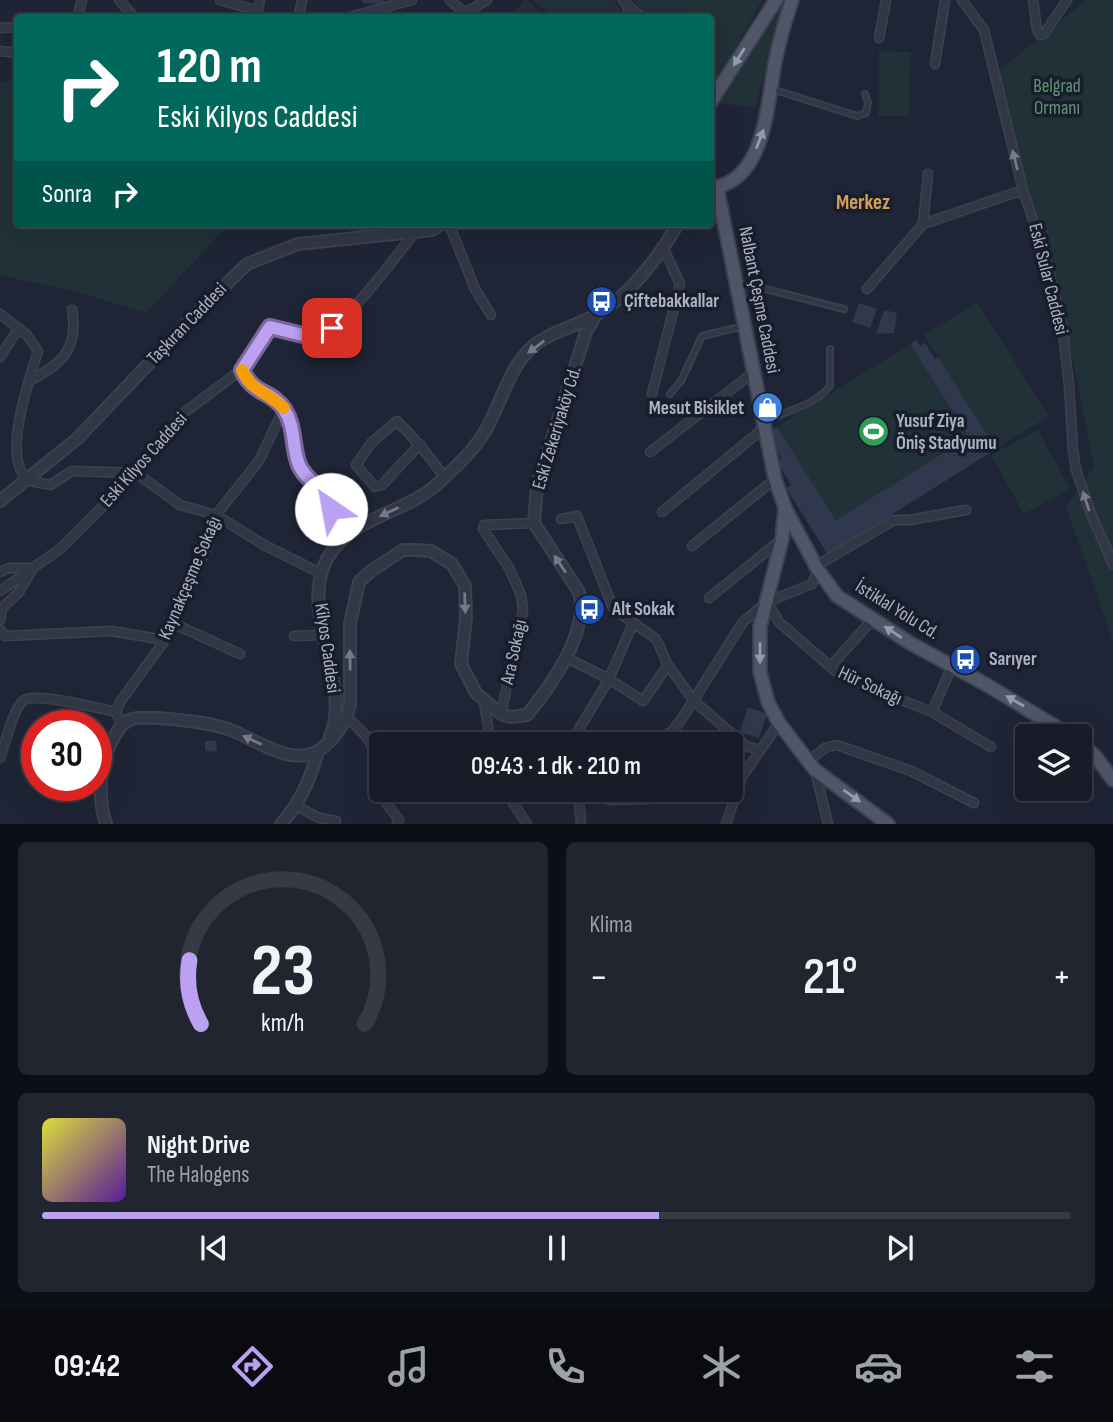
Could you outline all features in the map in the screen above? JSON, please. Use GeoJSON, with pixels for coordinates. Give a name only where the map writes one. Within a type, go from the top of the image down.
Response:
{"type":"FeatureCollection","features":[{"type":"Feature","properties":{"kind":"main road"},"geometry":{"type":"LineString","coordinates":[[714,187],[726,185],[739,176],[763,136],[783,27],[792,0]]}},
{"type":"Feature","properties":{"kind":"main road"},"geometry":{"type":"LineString","coordinates":[[714,97],[773,6],[783,27]]}},
{"type":"Feature","properties":{"kind":"main road","name":"Nalbant Çeşme Caddesi"},"geometry":{"type":"LineString","coordinates":[[714,191],[738,285],[775,480],[785,508],[782,538],[760,627],[760,672],[768,702],[779,723],[811,766],[888,824]]}},
{"type":"Feature","properties":{"kind":"main road","name":"İstiklal Yolu Cd."},"geometry":{"type":"LineString","coordinates":[[785,508],[817,568],[837,596],[910,643],[1051,724]]}},
{"type":"Feature","properties":{"kind":"main road"},"geometry":{"type":"LineString","coordinates":[[782,538],[789,535],[799,538],[805,544]]}},
{"type":"Feature","properties":{"kind":"main road"},"geometry":{"type":"LineString","coordinates":[[1092,753],[1113,780]]}},
{"type":"Feature","properties":{"kind":"street"},"geometry":{"type":"LineString","coordinates":[[120,0],[132,14]]}},
{"type":"Feature","properties":{"kind":"street"},"geometry":{"type":"LineString","coordinates":[[220,0],[257,14],[260,0]]}},
{"type":"Feature","properties":{"kind":"street"},"geometry":{"type":"LineString","coordinates":[[360,14],[412,0]]}},
{"type":"Feature","properties":{"kind":"street"},"geometry":{"type":"LineString","coordinates":[[450,0],[466,13],[487,0]]}},
{"type":"Feature","properties":{"kind":"street"},"geometry":{"type":"LineString","coordinates":[[879,38],[886,0]]}},
{"type":"Feature","properties":{"kind":"street"},"geometry":{"type":"LineString","coordinates":[[935,64],[945,0]]}},
{"type":"Feature","properties":{"kind":"street","name":"Eski Sular Caddesi"},"geometry":{"type":"LineString","coordinates":[[962,0],[984,30],[1023,190],[1044,253],[1062,324],[1076,470],[1091,514],[1113,564]]}},
{"type":"Feature","properties":{"kind":"street"},"geometry":{"type":"LineString","coordinates":[[1033,0],[1040,35],[1044,34],[1067,0]]}},
{"type":"Feature","properties":{"kind":"street"},"geometry":{"type":"LineString","coordinates":[[923,224],[928,174]]}},
{"type":"Feature","properties":{"kind":"street"},"geometry":{"type":"LineString","coordinates":[[867,289],[923,224],[1023,190]]}},
{"type":"Feature","properties":{"kind":"street"},"geometry":{"type":"LineString","coordinates":[[416,231],[435,228]]}},
{"type":"Feature","properties":{"kind":"street"},"geometry":{"type":"LineString","coordinates":[[451,228],[475,289],[491,315]]}},
{"type":"Feature","properties":{"kind":"street","name":"Kilyos Caddesi"},"geometry":{"type":"LineString","coordinates":[[327,745],[335,724],[336,709],[322,635],[319,590],[327,559],[355,529],[433,488],[461,461],[487,429],[514,368],[532,347],[596,315],[633,285],[675,228]]}},
{"type":"Feature","properties":{"kind":"street","name":"Eski Kilyos Caddesi"},"geometry":{"type":"LineString","coordinates":[[0,591],[60,549],[136,472],[181,415],[242,370],[270,327],[311,337],[332,328],[355,306],[416,231]]}},
{"type":"Feature","properties":{"kind":"street","name":"Taşkıran Caddesi"},"geometry":{"type":"LineString","coordinates":[[0,501],[78,438],[247,264],[298,244],[416,231]]}},
{"type":"Feature","properties":{"kind":"street"},"geometry":{"type":"LineString","coordinates":[[652,394],[680,284],[663,247]]}},
{"type":"Feature","properties":{"kind":"street"},"geometry":{"type":"LineString","coordinates":[[29,380],[46,372],[62,359],[71,346],[75,327],[72,310]]}},
{"type":"Feature","properties":{"kind":"street"},"geometry":{"type":"LineString","coordinates":[[0,314],[27,335],[38,351],[18,419],[15,450],[19,468],[27,479],[50,485],[72,471],[136,472],[180,505],[216,515],[264,545],[322,574]]}},
{"type":"Feature","properties":{"kind":"street","name":"Eski Zekeriyaköy Cd."},"geometry":{"type":"LineString","coordinates":[[534,523],[537,486],[586,332],[596,315]]}},
{"type":"Feature","properties":{"kind":"street"},"geometry":{"type":"LineString","coordinates":[[0,357],[19,328]]}},
{"type":"Feature","properties":{"kind":"street"},"geometry":{"type":"LineString","coordinates":[[242,370],[247,383],[284,408],[293,433],[298,462],[307,475],[331,498],[331,509],[355,529]]}},
{"type":"Feature","properties":{"kind":"street"},"geometry":{"type":"LineString","coordinates":[[650,452],[754,372]]}},
{"type":"Feature","properties":{"kind":"street","name":"Kaynakçeşme Sokağı"},"geometry":{"type":"LineString","coordinates":[[116,712],[120,702],[165,640],[208,545],[216,515],[260,461],[284,408]]}},
{"type":"Feature","properties":{"kind":"street"},"geometry":{"type":"LineString","coordinates":[[420,444],[382,485],[375,487],[356,466],[371,443],[397,421],[420,444],[444,477]]}},
{"type":"Feature","properties":{"kind":"street"},"geometry":{"type":"LineString","coordinates":[[662,512],[764,424]]}},
{"type":"Feature","properties":{"kind":"street"},"geometry":{"type":"LineString","coordinates":[[692,546],[775,480]]}},
{"type":"Feature","properties":{"kind":"street"},"geometry":{"type":"LineString","coordinates":[[671,732],[694,701],[743,622],[767,602],[812,584],[817,568],[894,520],[965,510]]}},
{"type":"Feature","properties":{"kind":"street"},"geometry":{"type":"LineString","coordinates":[[561,519],[577,516],[613,608],[656,639],[668,665],[694,701],[746,746],[760,750]]}},
{"type":"Feature","properties":{"kind":"street"},"geometry":{"type":"LineString","coordinates":[[281,824],[297,806],[317,754],[337,735],[347,717],[350,705],[350,624],[359,582],[403,550],[431,551],[452,564],[465,586],[466,618],[461,664],[476,694],[484,702],[501,714],[511,717],[527,715],[546,692],[565,657],[577,631],[582,603],[579,592],[534,523]]}},
{"type":"Feature","properties":{"kind":"street","name":"Ara Sokağı"},"geometry":{"type":"LineString","coordinates":[[501,714],[523,610],[521,595],[509,568],[483,529],[484,525],[534,523]]}},
{"type":"Feature","properties":{"kind":"street"},"geometry":{"type":"LineString","coordinates":[[709,598],[782,538]]}},
{"type":"Feature","properties":{"kind":"street"},"geometry":{"type":"LineString","coordinates":[[0,572],[9,568],[33,568]]}},
{"type":"Feature","properties":{"kind":"street"},"geometry":{"type":"LineString","coordinates":[[0,620],[2,608],[19,592],[33,568]]}},
{"type":"Feature","properties":{"kind":"street","name":"Hür Sokağı"},"geometry":{"type":"LineString","coordinates":[[767,602],[779,622],[841,676],[932,712],[991,747]]}},
{"type":"Feature","properties":{"kind":"street"},"geometry":{"type":"LineString","coordinates":[[830,667],[873,618]]}},
{"type":"Feature","properties":{"kind":"street"},"geometry":{"type":"LineString","coordinates":[[743,622],[760,627]]}},
{"type":"Feature","properties":{"kind":"street"},"geometry":{"type":"LineString","coordinates":[[172,623],[240,654]]}},
{"type":"Feature","properties":{"kind":"street"},"geometry":{"type":"LineString","coordinates":[[577,732],[609,679],[633,623]]}},
{"type":"Feature","properties":{"kind":"street"},"geometry":{"type":"LineString","coordinates":[[0,630],[5,636],[111,631],[165,640]]}},
{"type":"Feature","properties":{"kind":"street"},"geometry":{"type":"LineString","coordinates":[[294,636],[322,635]]}},
{"type":"Feature","properties":{"kind":"street"},"geometry":{"type":"LineString","coordinates":[[565,657],[609,679],[643,701],[668,665]]}},
{"type":"Feature","properties":{"kind":"street"},"geometry":{"type":"LineString","coordinates":[[932,712],[952,666]]}},
{"type":"Feature","properties":{"kind":"street"},"geometry":{"type":"LineString","coordinates":[[0,758],[18,709],[23,701],[30,698],[68,701],[116,712],[121,723]]}},
{"type":"Feature","properties":{"kind":"street"},"geometry":{"type":"LineString","coordinates":[[484,702],[489,732]]}},
{"type":"Feature","properties":{"kind":"street"},"geometry":{"type":"LineString","coordinates":[[347,717],[369,739]]}},
{"type":"Feature","properties":{"kind":"street"},"geometry":{"type":"LineString","coordinates":[[106,824],[100,793],[106,752],[121,723],[133,718],[214,725],[275,751],[295,756],[317,754]]}},
{"type":"Feature","properties":{"kind":"street"},"geometry":{"type":"LineString","coordinates":[[726,824],[741,777],[779,723]]}},
{"type":"Feature","properties":{"kind":"street"},"geometry":{"type":"LineString","coordinates":[[828,824],[811,766],[825,748],[837,745],[911,771],[974,803]]}},
{"type":"Feature","properties":{"kind":"street"},"geometry":{"type":"LineString","coordinates":[[385,802],[399,820],[397,824]]}},
{"type":"Feature","properties":{"kind":"street"},"geometry":{"type":"LineString","coordinates":[[513,802],[527,824]]}},
{"type":"Feature","properties":{"kind":"street"},"geometry":{"type":"LineString","coordinates":[[579,802],[581,824]]}},
{"type":"Feature","properties":{"kind":"street"},"geometry":{"type":"LineString","coordinates":[[820,824],[822,805]]}},
{"type":"Feature","properties":{"kind":"street"},"geometry":{"type":"LineString","coordinates":[[297,806],[319,818],[336,821]]}},
{"type":"Feature","properties":{"kind":"lane"},"geometry":{"type":"LineString","coordinates":[[771,89],[858,116],[866,113],[868,103],[865,94]]}},
{"type":"Feature","properties":{"kind":"lane"},"geometry":{"type":"LineString","coordinates":[[738,285],[754,286],[844,309]]}},
{"type":"Feature","properties":{"kind":"lane"},"geometry":{"type":"LineString","coordinates":[[670,394],[681,381],[702,336],[745,326]]}},
{"type":"Feature","properties":{"kind":"lane"},"geometry":{"type":"LineString","coordinates":[[764,424],[817,398],[827,390],[830,386],[830,349]]}},
{"type":"Feature","properties":{"kind":"path"},"geometry":{"type":"LineString","coordinates":[[582,603],[613,608]]}},
{"type":"Feature","properties":{"kind":"green space"},"geometry":{"type":"Polygon","coordinates":[[[526,0],[543,14],[513,14],[526,0]]]}},
{"type":"Feature","properties":{"kind":"green space"},"geometry":{"type":"Polygon","coordinates":[[[532,0],[614,0],[623,14],[552,14],[532,0]]]}},
{"type":"Feature","properties":{"kind":"green space"},"geometry":{"type":"Polygon","coordinates":[[[633,0],[762,0],[714,88],[714,14],[644,14],[633,0]]]}},
{"type":"Feature","properties":{"kind":"green space"},"geometry":{"type":"Polygon","coordinates":[[[772,0],[786,0],[755,107],[714,101],[772,0]]]}},
{"type":"Feature","properties":{"kind":"green space","name":"Belgrad Ormanı"},"geometry":{"type":"Polygon","coordinates":[[[1086,0],[1113,0],[1113,642],[1066,506],[1094,467],[1074,365],[994,75],[1086,0]]]}},
{"type":"Feature","properties":{"kind":"green space"},"geometry":{"type":"Polygon","coordinates":[[[879,51],[911,52],[909,116],[878,116],[879,51]]]}},
{"type":"Feature","properties":{"kind":"green space"},"geometry":{"type":"Polygon","coordinates":[[[14,81],[14,228],[228,228],[146,313],[81,293],[0,275],[0,82],[14,81]]]}},
{"type":"Feature","properties":{"kind":"green space"},"geometry":{"type":"Polygon","coordinates":[[[977,302],[1049,416],[996,449],[924,335],[977,302]]]}},
{"type":"Feature","properties":{"kind":"green space","name":"Yusuf Ziya Öniş Stadyumu"},"geometry":{"type":"Polygon","coordinates":[[[910,344],[969,437],[836,520],[777,427],[910,344]]]}},
{"type":"Feature","properties":{"kind":"green space"},"geometry":{"type":"Polygon","coordinates":[[[1038,430],[1070,489],[1024,514],[991,455],[1038,430]]]}},
{"type":"Feature","properties":{"kind":"building"},"geometry":{"type":"Polygon","coordinates":[[[362,0],[385,0],[384,4],[362,3],[362,0]]]}},
{"type":"Feature","properties":{"kind":"building"},"geometry":{"type":"Polygon","coordinates":[[[859,303],[877,309],[870,328],[852,322],[859,303]]]}},
{"type":"Feature","properties":{"kind":"building"},"geometry":{"type":"Polygon","coordinates":[[[884,310],[897,313],[894,333],[876,334],[884,310]]]}},
{"type":"Feature","properties":{"kind":"building"},"geometry":{"type":"Polygon","coordinates":[[[917,339],[920,346],[925,343],[935,359],[938,357],[996,449],[828,555],[786,488],[791,485],[777,462],[782,459],[772,444],[776,441],[770,432],[777,427],[836,520],[969,437],[910,344],[917,339]]]}},
{"type":"Feature","properties":{"kind":"building"},"geometry":{"type":"Polygon","coordinates":[[[748,707],[767,714],[759,738],[740,732],[748,707]]]}},
{"type":"Feature","properties":{"kind":"building"},"geometry":{"type":"Polygon","coordinates":[[[205,741],[216,741],[217,752],[205,751],[205,741]]]}},
{"type":"Feature","properties":{"kind":"slow traffic"},"geometry":{"type":"LineString","coordinates":[[242,370],[247,383],[284,408]]}},
{"type":"Feature","properties":{"kind":"place","name":"Çiftebakkallar"},"geometry":{"type":"Point","coordinates":[601,301]}},
{"type":"Feature","properties":{"kind":"place","name":"Mesut Bisiklet"},"geometry":{"type":"Point","coordinates":[767,408]}},
{"type":"Feature","properties":{"kind":"place","name":"Yusuf Ziya Öniş Stadyumu"},"geometry":{"type":"Point","coordinates":[873,432]}},
{"type":"Feature","properties":{"kind":"place","name":"Alt Sokak"},"geometry":{"type":"Point","coordinates":[589,609]}},
{"type":"Feature","properties":{"kind":"place","name":"Sarıyer"},"geometry":{"type":"Point","coordinates":[966,659]}},
{"type":"Feature","properties":{"kind":"district","name":"Merkez"},"geometry":{"type":"Point","coordinates":[863,202]}},
{"type":"Feature","properties":{"kind":"route"},"geometry":{"type":"LineString","coordinates":[[331,509],[331,498],[307,475],[298,462],[296,443],[284,408],[247,383],[242,370],[270,327],[311,337],[332,328]]}}]}
